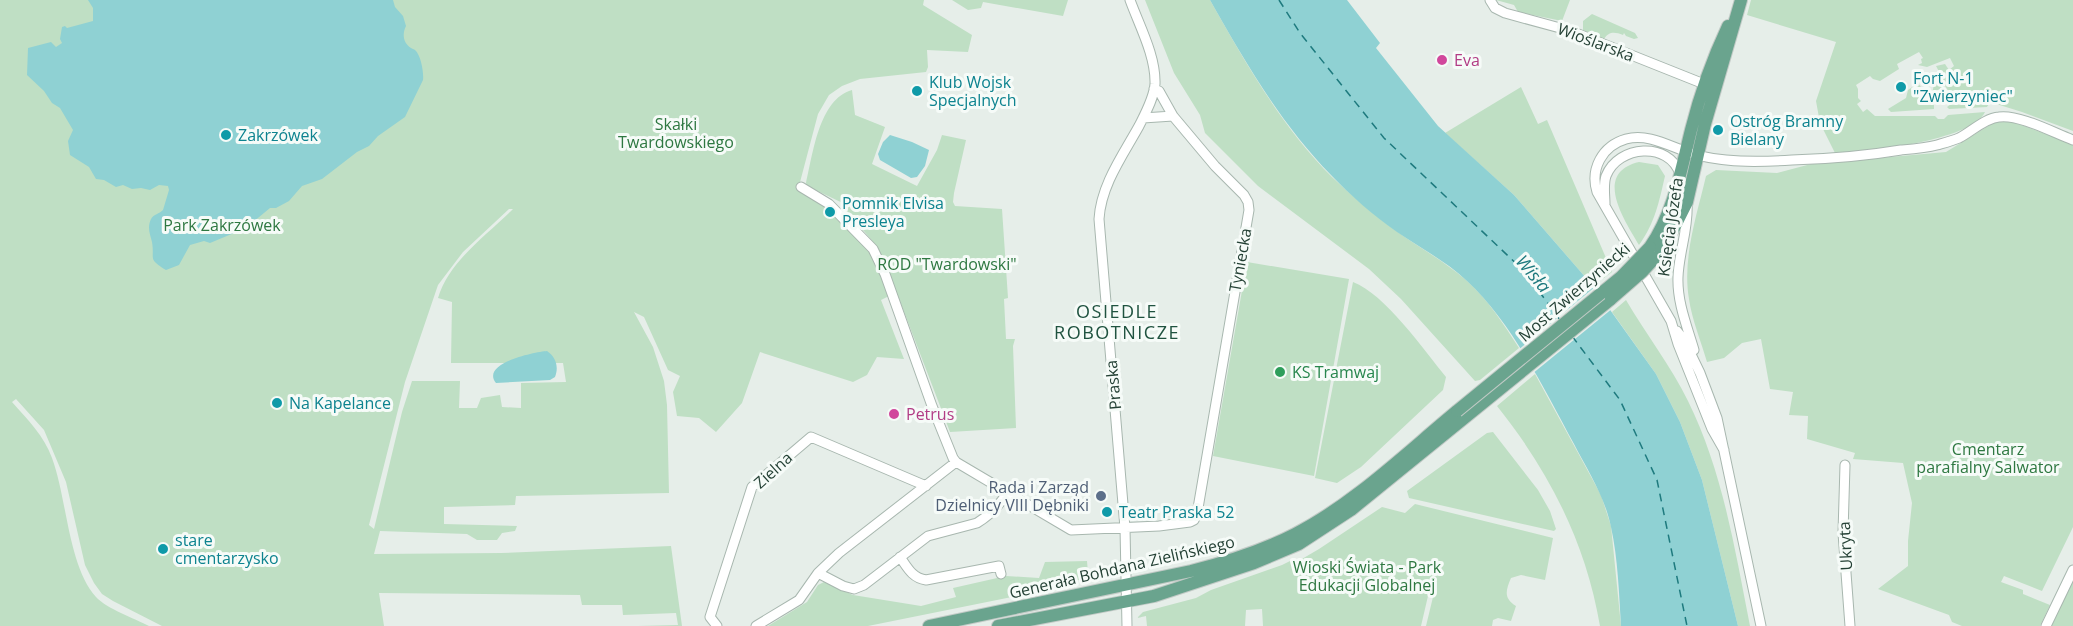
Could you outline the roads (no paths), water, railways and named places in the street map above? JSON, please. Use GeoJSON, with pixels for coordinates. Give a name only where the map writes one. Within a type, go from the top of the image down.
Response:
{"type":"FeatureCollection","features":[{"type":"Feature","properties":{"kind":"main road","name":"Księcia Józefa"},"geometry":{"type":"LineString","coordinates":[[1687,202],[1692,153],[1704,84],[1740,0]]}},
{"type":"Feature","properties":{"kind":"main road","name":"Księcia Józefa"},"geometry":{"type":"LineString","coordinates":[[1680,174],[1692,153],[1710,108],[1740,0]]}},
{"type":"Feature","properties":{"kind":"main road","name":"Most Zwierzyniecki"},"geometry":{"type":"LineString","coordinates":[[1653,252],[1669,212],[1680,174]]}},
{"type":"Feature","properties":{"kind":"main road","name":"Most Zwierzyniecki"},"geometry":{"type":"LineString","coordinates":[[1461,415],[1669,238],[1687,202]]}},
{"type":"Feature","properties":{"kind":"main road","name":"Generała Bohdana Zielińskiego"},"geometry":{"type":"LineString","coordinates":[[929,626],[1126,585],[1229,561],[1262,549],[1297,533],[1350,498],[1461,415]]}},
{"type":"Feature","properties":{"kind":"main road","name":"Generała Bohdana Zielińskiego"},"geometry":{"type":"LineString","coordinates":[[998,626],[1165,593],[1234,570],[1299,544],[1352,510],[1461,415]]}},
{"type":"Feature","properties":{"kind":"street","name":"Tyniecka"},"geometry":{"type":"LineString","coordinates":[[1125,528],[1190,522],[1197,514],[1249,210],[1248,202],[1240,191],[1215,166],[1173,116],[1159,91],[1154,89],[1152,64],[1130,0]]}},
{"type":"Feature","properties":{"kind":"street","name":"Wioślarska"},"geometry":{"type":"LineString","coordinates":[[1490,0],[1495,8],[1505,13],[1571,31],[1704,84]]}},
{"type":"Feature","properties":{"kind":"street"},"geometry":{"type":"LineString","coordinates":[[1710,108],[1709,93],[1704,84],[1713,82],[1720,76]]}},
{"type":"Feature","properties":{"kind":"street","name":"Praska"},"geometry":{"type":"LineString","coordinates":[[1126,626],[1125,528],[1099,219],[1106,186],[1143,118],[1154,89]]}},
{"type":"Feature","properties":{"kind":"street"},"geometry":{"type":"LineString","coordinates":[[1143,118],[1173,116]]}},
{"type":"Feature","properties":{"kind":"street"},"geometry":{"type":"LineString","coordinates":[[1692,153],[1719,159],[1764,161],[1881,153],[1935,146],[1957,139],[1992,118],[2000,117],[2017,119],[2073,140]]}},
{"type":"Feature","properties":{"kind":"street","name":"Księcia Józefa"},"geometry":{"type":"LineString","coordinates":[[1692,153],[1672,145],[1641,138],[1628,139],[1611,147],[1601,156],[1595,173],[1597,192],[1675,329],[1684,340],[1700,373]]}},
{"type":"Feature","properties":{"kind":"street","name":"Księcia Józefa"},"geometry":{"type":"LineString","coordinates":[[1605,204],[1606,176],[1616,161],[1626,154],[1645,151],[1659,153],[1673,161],[1680,174]]}},
{"type":"Feature","properties":{"kind":"street"},"geometry":{"type":"LineString","coordinates":[[801,187],[829,204],[873,249],[885,274],[932,406],[956,462],[1071,530],[1125,528]]}},
{"type":"Feature","properties":{"kind":"street","name":"Księcia Józefa"},"geometry":{"type":"LineString","coordinates":[[1687,202],[1688,216],[1680,258],[1678,287],[1680,302],[1700,373],[1724,443],[1761,626]]}},
{"type":"Feature","properties":{"kind":"street","name":"Księcia Józefa"},"geometry":{"type":"LineString","coordinates":[[1675,329],[1678,344],[1712,429],[1724,450]]}},
{"type":"Feature","properties":{"kind":"street","name":"Zielna"},"geometry":{"type":"LineString","coordinates":[[717,626],[710,617],[752,487],[811,437],[926,486]]}},
{"type":"Feature","properties":{"kind":"street"},"geometry":{"type":"LineString","coordinates":[[756,626],[800,600],[818,573],[839,553],[956,462]]}},
{"type":"Feature","properties":{"kind":"street","name":"Ukryta"},"geometry":{"type":"LineString","coordinates":[[1845,465],[1843,533],[1850,626]]}},
{"type":"Feature","properties":{"kind":"street"},"geometry":{"type":"LineString","coordinates":[[818,573],[854,590],[864,585],[928,536],[977,523],[995,510],[1007,493]]}},
{"type":"Feature","properties":{"kind":"street"},"geometry":{"type":"LineString","coordinates":[[900,557],[913,576],[919,579],[999,566],[1000,574]]}},
{"type":"Feature","properties":{"kind":"street"},"geometry":{"type":"LineString","coordinates":[[2046,626],[2073,570]]}},
{"type":"Feature","properties":{"kind":"water","name":"Zakrzówek"},"geometry":{"type":"Polygon","coordinates":[[[88,0],[393,0],[406,26],[405,41],[419,56],[423,80],[405,117],[378,136],[369,146],[357,152],[322,179],[302,186],[289,201],[276,208],[270,208],[246,228],[210,243],[204,241],[190,245],[179,265],[166,270],[154,261],[149,228],[152,217],[163,210],[168,186],[159,185],[150,190],[132,189],[123,185],[116,187],[104,180],[96,179],[89,167],[70,155],[68,141],[73,130],[60,108],[52,103],[44,91],[27,75],[28,48],[51,42],[56,47],[62,43],[60,39],[62,27],[67,28],[93,21],[93,8],[88,0]]]}},
{"type":"Feature","properties":{"kind":"water","name":"Wisła"},"geometry":{"type":"Polygon","coordinates":[[[1210,0],[1347,0],[1380,43],[1376,48],[1438,126],[1514,195],[1593,286],[1656,374],[1680,422],[1702,480],[1738,626],[1621,626],[1615,551],[1605,505],[1552,402],[1513,336],[1483,297],[1467,281],[1371,212],[1313,155],[1265,92],[1210,0]]]}},
{"type":"Feature","properties":{"kind":"water"},"geometry":{"type":"Polygon","coordinates":[[[890,135],[929,150],[925,166],[917,177],[911,178],[880,160],[878,154],[883,142],[890,135]]]}},
{"type":"Feature","properties":{"kind":"water"},"geometry":{"type":"Polygon","coordinates":[[[547,351],[556,362],[555,377],[550,380],[496,383],[493,376],[502,364],[521,356],[547,351]]]}},
{"type":"Feature","properties":{"kind":"place","name":"Eva"},"geometry":{"type":"Point","coordinates":[1442,60]}},
{"type":"Feature","properties":{"kind":"place","name":"Fort N-1 \"Zwierzyniec\""},"geometry":{"type":"Point","coordinates":[1901,87]}},
{"type":"Feature","properties":{"kind":"place","name":"Klub Wojsk Specjalnych"},"geometry":{"type":"Point","coordinates":[917,91]}},
{"type":"Feature","properties":{"kind":"place","name":"Ostróg Bramny Bielany"},"geometry":{"type":"Point","coordinates":[1718,130]}},
{"type":"Feature","properties":{"kind":"place","name":"Zakrzówek"},"geometry":{"type":"Point","coordinates":[226,135]}},
{"type":"Feature","properties":{"kind":"place","name":"Pomnik Elvisa Presleya"},"geometry":{"type":"Point","coordinates":[830,212]}},
{"type":"Feature","properties":{"kind":"place","name":"KS Tramwaj"},"geometry":{"type":"Point","coordinates":[1280,372]}},
{"type":"Feature","properties":{"kind":"place","name":"Na Kapelance"},"geometry":{"type":"Point","coordinates":[277,403]}},
{"type":"Feature","properties":{"kind":"place","name":"Petrus"},"geometry":{"type":"Point","coordinates":[894,414]}},
{"type":"Feature","properties":{"kind":"place","name":"Rada i Zarząd Dzielnicy VIII Dębniki"},"geometry":{"type":"Point","coordinates":[1101,496]}},
{"type":"Feature","properties":{"kind":"place","name":"Teatr Praska 52"},"geometry":{"type":"Point","coordinates":[1107,512]}},
{"type":"Feature","properties":{"kind":"place","name":"stare cmentarzysko"},"geometry":{"type":"Point","coordinates":[163,549]}},
{"type":"Feature","properties":{"kind":"district","name":"OSIEDLE ROBOTNICZE"},"geometry":{"type":"Point","coordinates":[1117,322]}},
{"type":"Feature","properties":{"kind":"park label","name":"Skałki Twardowskiego"},"geometry":{"type":"Point","coordinates":[676,133]}},
{"type":"Feature","properties":{"kind":"park label","name":"Park Zakrzówek"},"geometry":{"type":"Point","coordinates":[222,225]}},
{"type":"Feature","properties":{"kind":"park label","name":"ROD \"Twardowski\""},"geometry":{"type":"Point","coordinates":[947,264]}},
{"type":"Feature","properties":{"kind":"park label","name":"Cmentarz parafialny Salwator"},"geometry":{"type":"Point","coordinates":[1988,458]}},
{"type":"Feature","properties":{"kind":"park label","name":"Wioski Świata - Park Edukacji Globalnej"},"geometry":{"type":"Point","coordinates":[1367,576]}}]}
